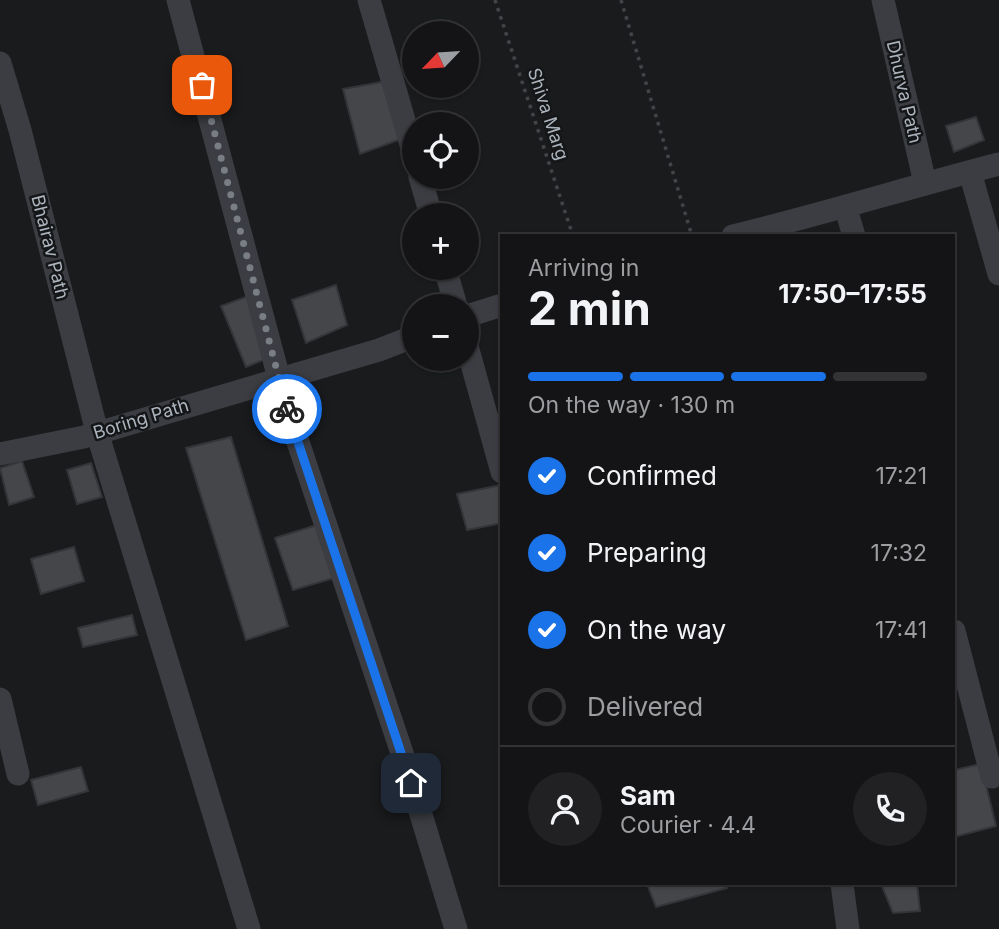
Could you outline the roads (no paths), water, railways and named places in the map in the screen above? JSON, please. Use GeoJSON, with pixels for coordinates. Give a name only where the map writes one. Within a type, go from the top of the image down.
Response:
{"type":"FeatureCollection","features":[{"type":"Feature","properties":{"kind":"street"},"geometry":{"type":"LineString","coordinates":[[178,0],[281,377],[288,412],[404,759],[456,929]]}},
{"type":"Feature","properties":{"kind":"street"},"geometry":{"type":"LineString","coordinates":[[369,0],[402,113]]}},
{"type":"Feature","properties":{"kind":"street","name":"Dhurva Path"},"geometry":{"type":"LineString","coordinates":[[883,0],[925,183]]}},
{"type":"Feature","properties":{"kind":"street","name":"Bhairav Path"},"geometry":{"type":"LineString","coordinates":[[0,63],[20,130],[97,432],[249,929]]}},
{"type":"Feature","properties":{"kind":"street"},"geometry":{"type":"LineString","coordinates":[[741,234],[846,209],[925,183],[999,164]]}},
{"type":"Feature","properties":{"kind":"street"},"geometry":{"type":"LineString","coordinates":[[970,172],[999,274]]}},
{"type":"Feature","properties":{"kind":"street"},"geometry":{"type":"LineString","coordinates":[[846,209],[853,234]]}},
{"type":"Feature","properties":{"kind":"street"},"geometry":{"type":"LineString","coordinates":[[479,313],[500,307]]}},
{"type":"Feature","properties":{"kind":"street","name":"Boring Path"},"geometry":{"type":"LineString","coordinates":[[0,454],[97,432],[402,341]]}},
{"type":"Feature","properties":{"kind":"street"},"geometry":{"type":"LineString","coordinates":[[474,371],[500,465]]}},
{"type":"Feature","properties":{"kind":"street"},"geometry":{"type":"LineString","coordinates":[[955,635],[992,777]]}},
{"type":"Feature","properties":{"kind":"street"},"geometry":{"type":"LineString","coordinates":[[0,699],[18,774]]}},
{"type":"Feature","properties":{"kind":"street"},"geometry":{"type":"LineString","coordinates":[[842,885],[848,929]]}}]}
